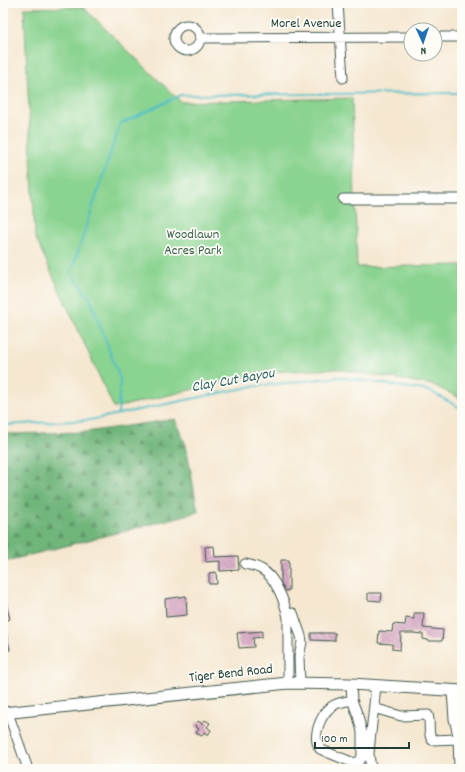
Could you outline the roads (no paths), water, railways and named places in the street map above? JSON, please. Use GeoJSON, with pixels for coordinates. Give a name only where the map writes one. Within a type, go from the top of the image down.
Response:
{"type":"FeatureCollection","features":[{"type":"Feature","properties":{"kind":"main road","name":"Tiger Bend Road"},"geometry":{"type":"LineString","coordinates":[[6,713],[288,683],[351,684],[458,691]]}},
{"type":"Feature","properties":{"kind":"street"},"geometry":{"type":"LineString","coordinates":[[338,3],[343,78]]}},
{"type":"Feature","properties":{"kind":"street","name":"Morel Avenue"},"geometry":{"type":"LineString","coordinates":[[201,38],[403,37]]}},
{"type":"Feature","properties":{"kind":"street"},"geometry":{"type":"LineString","coordinates":[[443,37],[462,37]]}},
{"type":"Feature","properties":{"kind":"street"},"geometry":{"type":"LineString","coordinates":[[343,199],[462,199]]}},
{"type":"Feature","properties":{"kind":"street"},"geometry":{"type":"LineString","coordinates":[[245,564],[262,569],[272,578],[286,609],[288,618],[288,683]]}},
{"type":"Feature","properties":{"kind":"street"},"geometry":{"type":"LineString","coordinates":[[292,613],[302,642],[299,658],[300,683]]}},
{"type":"Feature","properties":{"kind":"street"},"geometry":{"type":"LineString","coordinates":[[351,684],[352,700],[361,726],[362,746],[362,757],[359,761],[354,763],[333,754],[324,752],[320,749],[317,741],[317,731],[325,713],[339,702],[352,700]]}},
{"type":"Feature","properties":{"kind":"street"},"geometry":{"type":"LineString","coordinates":[[371,769],[369,754],[376,686]]}},
{"type":"Feature","properties":{"kind":"street"},"geometry":{"type":"LineString","coordinates":[[458,691],[461,728],[458,737],[459,769]]}},
{"type":"Feature","properties":{"kind":"street"},"geometry":{"type":"LineString","coordinates":[[374,705],[377,709],[401,716],[428,715],[430,737],[432,740],[458,737]]}},
{"type":"Feature","properties":{"kind":"street"},"geometry":{"type":"LineString","coordinates":[[6,713],[28,769]]}},
{"type":"Feature","properties":{"kind":"waterway"},"geometry":{"type":"LineString","coordinates":[[118,414],[120,379],[90,299],[71,273],[120,124],[181,95],[462,93]]}},
{"type":"Feature","properties":{"kind":"waterway","name":"Clay Cut Bayou"},"geometry":{"type":"LineString","coordinates":[[3,425],[90,420],[249,387],[339,377],[430,391],[462,409]]}},
{"type":"Feature","properties":{"kind":"park label","name":"Woodlawn Acres Park"},"geometry":{"type":"Point","coordinates":[193,244]}}]}
